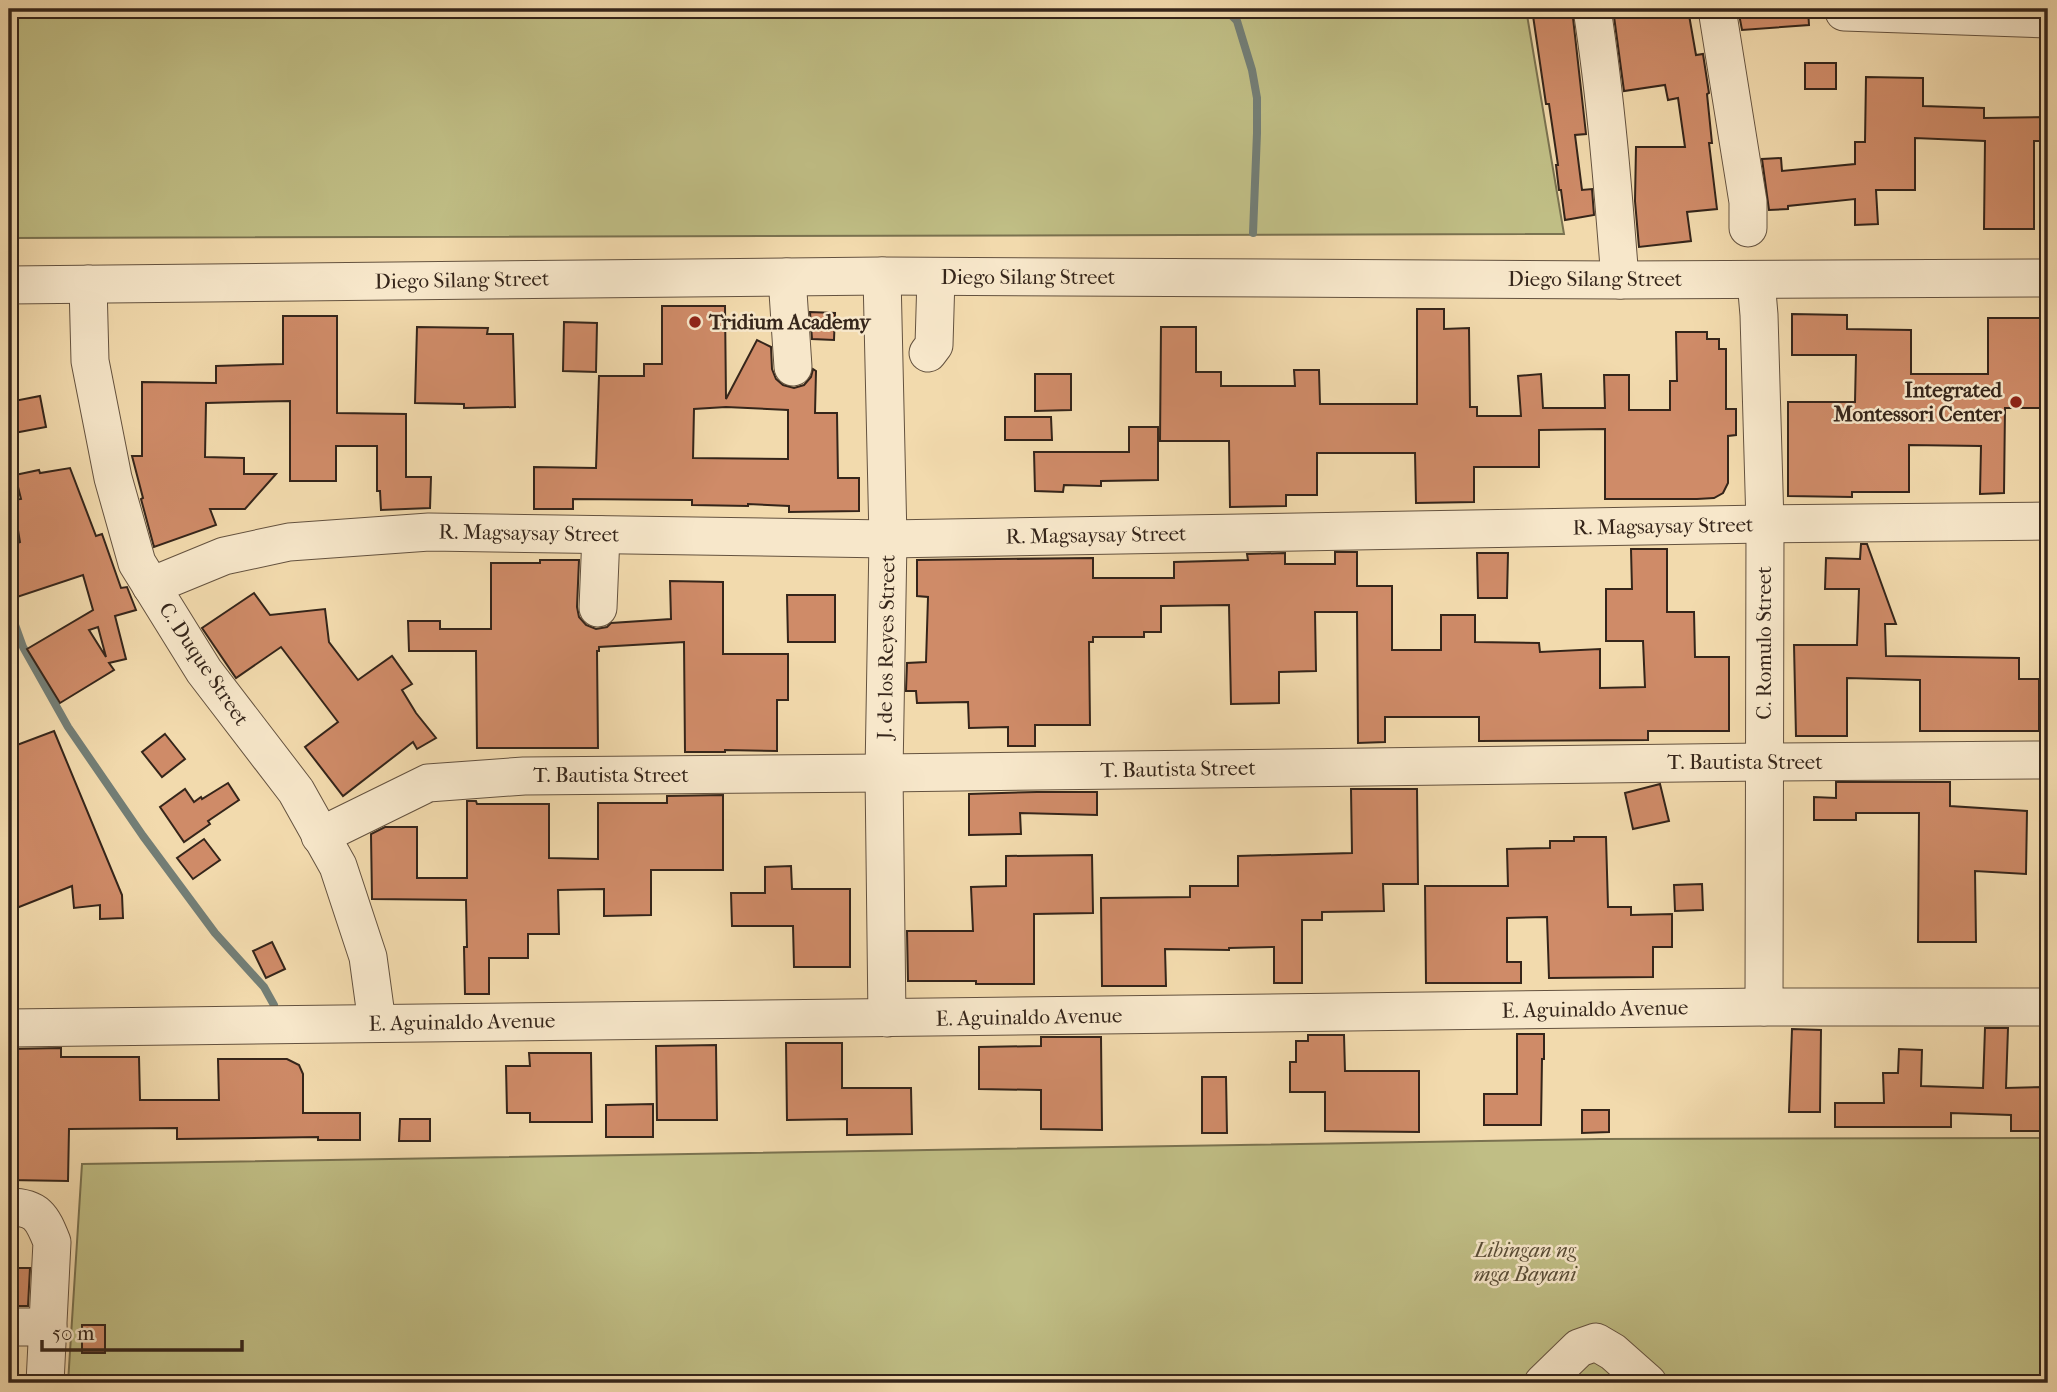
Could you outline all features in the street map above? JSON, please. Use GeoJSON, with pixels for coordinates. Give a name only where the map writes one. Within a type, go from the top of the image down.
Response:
{"type":"FeatureCollection","features":[{"type":"Feature","properties":{"kind":"street"},"geometry":{"type":"LineString","coordinates":[[1592,9],[1612,174],[1620,280]]}},
{"type":"Feature","properties":{"kind":"street"},"geometry":{"type":"LineString","coordinates":[[1717,9],[1748,202],[1748,228]]}},
{"type":"Feature","properties":{"kind":"street"},"geometry":{"type":"LineString","coordinates":[[1844,12],[2048,19]]}},
{"type":"Feature","properties":{"kind":"street","name":"Diego Silang Street"},"geometry":{"type":"LineString","coordinates":[[9,285],[882,276],[1620,280],[2048,278]]}},
{"type":"Feature","properties":{"kind":"street","name":"J. de los Reyes Street"},"geometry":{"type":"LineString","coordinates":[[882,276],[888,539],[884,773],[887,1018]]}},
{"type":"Feature","properties":{"kind":"street"},"geometry":{"type":"LineString","coordinates":[[928,353],[934,345],[936,276]]}},
{"type":"Feature","properties":{"kind":"street"},"geometry":{"type":"LineString","coordinates":[[787,277],[793,367]]}},
{"type":"Feature","properties":{"kind":"street","name":"C. Romulo Street"},"geometry":{"type":"LineString","coordinates":[[1756,280],[1765,524],[1764,1007]]}},
{"type":"Feature","properties":{"kind":"street","name":"C. Duque Street"},"geometry":{"type":"LineString","coordinates":[[88,284],[90,361],[113,478],[137,563],[204,671],[296,791],[338,866],[368,957],[377,1023]]}},
{"type":"Feature","properties":{"kind":"street","name":"R. Magsaysay Street"},"geometry":{"type":"LineString","coordinates":[[151,586],[224,556],[289,542],[429,532],[888,539],[2048,521]]}},
{"type":"Feature","properties":{"kind":"street"},"geometry":{"type":"LineString","coordinates":[[598,608],[601,535]]}},
{"type":"Feature","properties":{"kind":"street","name":"T. Bautista Street"},"geometry":{"type":"LineString","coordinates":[[320,836],[428,783],[524,776],[2048,760]]}},
{"type":"Feature","properties":{"kind":"street","name":"E. Aguinaldo Avenue"},"geometry":{"type":"LineString","coordinates":[[9,1028],[1764,1007],[2048,1007]]}},
{"type":"Feature","properties":{"kind":"street"},"geometry":{"type":"LineString","coordinates":[[9,1207],[26,1207],[43,1220],[52,1242],[45,1383]]}},
{"type":"Feature","properties":{"kind":"street"},"geometry":{"type":"LineString","coordinates":[[9,1326],[48,1327]]}},
{"type":"Feature","properties":{"kind":"street"},"geometry":{"type":"LineString","coordinates":[[1543,1383],[1579,1348],[1596,1342],[1613,1352],[1648,1383]]}},
{"type":"Feature","properties":{"kind":"green space"},"geometry":{"type":"Polygon","coordinates":[[[9,9],[1526,9],[1564,234],[9,238],[9,9]]]}},
{"type":"Feature","properties":{"kind":"green space","name":"Libingan ng mga Bayani"},"geometry":{"type":"Polygon","coordinates":[[[2048,1138],[2048,1383],[68,1383],[82,1164],[1600,1139],[2048,1138]]]}},
{"type":"Feature","properties":{"kind":"building"},"geometry":{"type":"Polygon","coordinates":[[[1532,9],[1572,9],[1586,134],[1575,135],[1582,190],[1592,189],[1594,215],[1565,220],[1549,104],[1546,104],[1532,9]]]}},
{"type":"Feature","properties":{"kind":"building"},"geometry":{"type":"Polygon","coordinates":[[[1613,9],[1681,9],[1682,16],[1689,15],[1696,55],[1703,54],[1709,93],[1712,143],[1709,143],[1717,209],[1687,212],[1691,241],[1639,247],[1635,201],[1636,147],[1685,147],[1678,98],[1668,100],[1665,85],[1624,91],[1613,9]]]}},
{"type":"Feature","properties":{"kind":"building"},"geometry":{"type":"Polygon","coordinates":[[[1738,9],[1808,9],[1809,25],[1742,30],[1738,9]]]}},
{"type":"Feature","properties":{"kind":"building"},"geometry":{"type":"Polygon","coordinates":[[[1805,63],[1836,63],[1836,89],[1805,89],[1805,63]]]}},
{"type":"Feature","properties":{"kind":"building"},"geometry":{"type":"Polygon","coordinates":[[[1866,77],[1923,78],[1923,106],[1984,108],[1984,118],[2048,117],[2048,141],[2034,141],[2034,229],[1984,229],[1985,141],[1915,138],[1915,190],[1876,190],[1878,224],[1855,225],[1855,199],[1769,210],[1762,159],[1781,158],[1782,171],[1855,164],[1855,142],[1865,142],[1866,77]]]}},
{"type":"Feature","properties":{"kind":"building"},"geometry":{"type":"Polygon","coordinates":[[[662,306],[725,306],[726,399],[757,340],[771,347],[772,369],[776,379],[783,385],[794,388],[804,385],[811,377],[813,369],[816,371],[815,413],[837,413],[838,478],[859,478],[859,511],[789,512],[789,506],[692,505],[692,500],[573,499],[573,509],[534,509],[534,467],[596,468],[599,376],[644,376],[644,364],[662,364],[662,306]],[[726,407],[694,409],[693,458],[788,459],[788,410],[726,407]]]}},
{"type":"Feature","properties":{"kind":"building"},"geometry":{"type":"Polygon","coordinates":[[[1417,309],[1444,309],[1444,329],[1469,328],[1470,407],[1477,407],[1477,416],[1521,416],[1518,376],[1541,374],[1543,408],[1605,408],[1604,375],[1629,375],[1629,410],[1670,410],[1670,381],[1677,381],[1676,332],[1707,332],[1707,339],[1719,339],[1719,349],[1726,349],[1726,409],[1736,409],[1736,435],[1728,436],[1728,483],[1723,493],[1714,498],[1697,499],[1605,499],[1605,429],[1539,430],[1539,467],[1474,467],[1474,502],[1416,503],[1415,453],[1317,453],[1317,495],[1286,495],[1286,506],[1230,507],[1229,441],[1160,441],[1161,327],[1196,327],[1196,372],[1221,372],[1221,386],[1295,386],[1294,370],[1319,370],[1320,404],[1417,404],[1417,309]]]}},
{"type":"Feature","properties":{"kind":"building"},"geometry":{"type":"Polygon","coordinates":[[[810,312],[835,313],[834,340],[812,339],[810,312]]]}},
{"type":"Feature","properties":{"kind":"building"},"geometry":{"type":"Polygon","coordinates":[[[1792,314],[1847,315],[1847,329],[1911,330],[1911,374],[1988,374],[1988,318],[2048,318],[2048,408],[2005,408],[2004,493],[1980,494],[1981,446],[1909,445],[1909,492],[1852,492],[1852,497],[1788,496],[1788,402],[1855,402],[1856,355],[1792,355],[1792,314]]]}},
{"type":"Feature","properties":{"kind":"building"},"geometry":{"type":"Polygon","coordinates":[[[283,316],[337,316],[337,413],[406,414],[406,477],[431,477],[430,508],[381,510],[380,491],[377,491],[377,446],[336,446],[336,481],[290,481],[290,401],[206,403],[205,457],[244,458],[244,474],[276,474],[245,509],[210,509],[216,525],[154,547],[132,456],[142,456],[142,382],[216,383],[216,366],[283,364],[283,316]]]}},
{"type":"Feature","properties":{"kind":"building"},"geometry":{"type":"Polygon","coordinates":[[[564,322],[597,323],[596,372],[563,371],[564,322]]]}},
{"type":"Feature","properties":{"kind":"building"},"geometry":{"type":"Polygon","coordinates":[[[417,327],[488,328],[487,334],[513,334],[515,407],[464,408],[464,404],[415,403],[417,327]]]}},
{"type":"Feature","properties":{"kind":"building"},"geometry":{"type":"Polygon","coordinates":[[[1035,374],[1071,374],[1071,410],[1035,411],[1035,374]]]}},
{"type":"Feature","properties":{"kind":"building"},"geometry":{"type":"Polygon","coordinates":[[[40,396],[46,427],[14,433],[9,402],[40,396]]]}},
{"type":"Feature","properties":{"kind":"building"},"geometry":{"type":"Polygon","coordinates":[[[1005,417],[1051,417],[1052,440],[1005,440],[1005,417]]]}},
{"type":"Feature","properties":{"kind":"building"},"geometry":{"type":"Polygon","coordinates":[[[1129,427],[1158,427],[1158,480],[1101,481],[1101,486],[1064,485],[1063,492],[1035,491],[1034,452],[1129,452],[1129,427]]]}},
{"type":"Feature","properties":{"kind":"building"},"geometry":{"type":"Polygon","coordinates":[[[70,468],[96,536],[102,534],[121,588],[127,587],[136,610],[115,616],[126,659],[109,663],[114,670],[60,703],[27,649],[93,610],[83,575],[14,598],[9,582],[9,546],[20,542],[13,500],[21,499],[15,475],[39,470],[40,473],[70,468]],[[98,627],[89,630],[106,657],[98,627]]]}},
{"type":"Feature","properties":{"kind":"building"},"geometry":{"type":"Polygon","coordinates":[[[1861,544],[1867,544],[1896,624],[1885,624],[1886,656],[2019,658],[2019,679],[2039,679],[2039,731],[1920,731],[1920,680],[1847,678],[1847,736],[1796,736],[1794,645],[1857,645],[1859,589],[1825,589],[1826,558],[1860,559],[1861,544]]]}},
{"type":"Feature","properties":{"kind":"building"},"geometry":{"type":"Polygon","coordinates":[[[1631,549],[1667,549],[1667,612],[1694,612],[1695,657],[1729,657],[1729,731],[1648,731],[1648,740],[1479,741],[1479,717],[1385,717],[1385,742],[1358,743],[1357,612],[1315,612],[1316,671],[1279,672],[1279,703],[1231,704],[1229,605],[1161,606],[1161,632],[1144,632],[1144,637],[1093,637],[1093,642],[1089,642],[1090,725],[1035,725],[1035,746],[1008,746],[1008,727],[969,728],[968,702],[917,703],[916,691],[906,691],[907,663],[926,662],[928,597],[917,596],[917,560],[1093,558],[1093,578],[1174,578],[1174,562],[1248,560],[1247,554],[1285,553],[1285,564],[1335,564],[1335,552],[1357,552],[1357,586],[1392,586],[1392,650],[1441,650],[1441,615],[1475,615],[1475,642],[1539,643],[1540,652],[1600,649],[1600,688],[1645,687],[1643,641],[1606,641],[1606,589],[1632,589],[1631,549]]]}},
{"type":"Feature","properties":{"kind":"building"},"geometry":{"type":"Polygon","coordinates":[[[1477,553],[1508,553],[1507,598],[1478,598],[1477,553]]]}},
{"type":"Feature","properties":{"kind":"building"},"geometry":{"type":"Polygon","coordinates":[[[540,560],[579,560],[579,617],[586,625],[596,629],[607,627],[611,623],[671,619],[670,581],[723,582],[723,654],[788,654],[788,700],[777,700],[777,751],[685,752],[684,642],[599,647],[598,748],[477,748],[476,651],[409,651],[408,621],[440,621],[440,629],[491,629],[491,563],[540,563],[540,560]]]}},
{"type":"Feature","properties":{"kind":"building"},"geometry":{"type":"Polygon","coordinates":[[[254,593],[270,615],[325,609],[329,642],[358,680],[392,656],[412,684],[402,690],[436,738],[417,749],[413,742],[343,796],[305,747],[338,722],[281,647],[236,678],[202,628],[254,593]]]}},
{"type":"Feature","properties":{"kind":"building"},"geometry":{"type":"Polygon","coordinates":[[[787,595],[835,595],[835,642],[788,642],[787,595]]]}},
{"type":"Feature","properties":{"kind":"building"},"geometry":{"type":"Polygon","coordinates":[[[54,731],[122,895],[123,918],[100,919],[100,905],[74,908],[72,886],[9,911],[9,748],[54,731]]]}},
{"type":"Feature","properties":{"kind":"building"},"geometry":{"type":"Polygon","coordinates":[[[165,734],[185,759],[162,777],[142,752],[165,734]]]}},
{"type":"Feature","properties":{"kind":"building"},"geometry":{"type":"Polygon","coordinates":[[[1836,782],[1950,782],[1950,806],[2027,811],[2026,874],[1975,871],[1976,942],[1918,942],[1919,813],[1856,813],[1856,820],[1814,820],[1814,797],[1836,798],[1836,782]]]}},
{"type":"Feature","properties":{"kind":"building"},"geometry":{"type":"Polygon","coordinates":[[[228,783],[239,800],[208,821],[210,824],[184,842],[160,807],[185,789],[194,802],[228,783]]]}},
{"type":"Feature","properties":{"kind":"building"},"geometry":{"type":"Polygon","coordinates":[[[1660,784],[1669,821],[1633,829],[1625,793],[1660,784]]]}},
{"type":"Feature","properties":{"kind":"building"},"geometry":{"type":"Polygon","coordinates":[[[1351,789],[1417,789],[1418,884],[1383,884],[1384,911],[1322,912],[1322,920],[1302,920],[1302,983],[1274,983],[1274,947],[1229,950],[1165,949],[1166,986],[1102,986],[1101,898],[1190,897],[1190,886],[1238,886],[1238,856],[1352,853],[1351,789]]]}},
{"type":"Feature","properties":{"kind":"building"},"geometry":{"type":"Polygon","coordinates":[[[1097,792],[1097,815],[1020,813],[1021,834],[969,835],[969,794],[1097,792]]]}},
{"type":"Feature","properties":{"kind":"building"},"geometry":{"type":"Polygon","coordinates":[[[723,795],[723,870],[651,870],[651,915],[604,916],[604,889],[558,890],[559,934],[528,934],[528,958],[489,958],[489,994],[465,994],[466,900],[372,899],[371,834],[385,827],[417,827],[417,878],[467,878],[467,801],[476,801],[477,804],[549,804],[549,858],[598,859],[598,803],[667,803],[667,796],[723,795]]]}},
{"type":"Feature","properties":{"kind":"building"},"geometry":{"type":"Polygon","coordinates":[[[1574,837],[1606,837],[1608,907],[1631,907],[1631,915],[1672,914],[1672,947],[1653,947],[1653,977],[1549,978],[1547,917],[1507,918],[1507,962],[1521,962],[1521,983],[1426,983],[1425,886],[1508,886],[1507,849],[1550,848],[1550,841],[1574,841],[1574,837]]]}},
{"type":"Feature","properties":{"kind":"building"},"geometry":{"type":"Polygon","coordinates":[[[204,839],[220,860],[193,879],[177,858],[204,839]]]}},
{"type":"Feature","properties":{"kind":"building"},"geometry":{"type":"Polygon","coordinates":[[[1092,855],[1093,913],[1034,914],[1034,984],[908,981],[907,931],[973,931],[971,887],[1006,886],[1006,856],[1092,855]]]}},
{"type":"Feature","properties":{"kind":"building"},"geometry":{"type":"Polygon","coordinates":[[[791,866],[792,889],[850,889],[850,967],[794,967],[793,926],[732,926],[731,893],[765,893],[765,867],[791,866]]]}},
{"type":"Feature","properties":{"kind":"building"},"geometry":{"type":"Polygon","coordinates":[[[1702,884],[1703,910],[1675,911],[1674,885],[1702,884]]]}},
{"type":"Feature","properties":{"kind":"building"},"geometry":{"type":"Polygon","coordinates":[[[272,942],[285,969],[266,978],[253,951],[272,942]]]}},
{"type":"Feature","properties":{"kind":"building"},"geometry":{"type":"Polygon","coordinates":[[[1985,1028],[2008,1028],[2006,1088],[2044,1087],[2044,1131],[2011,1131],[2011,1115],[1951,1113],[1951,1127],[1835,1127],[1835,1103],[1884,1103],[1883,1073],[1898,1073],[1899,1049],[1922,1050],[1921,1086],[1983,1088],[1985,1028]]]}},
{"type":"Feature","properties":{"kind":"building"},"geometry":{"type":"Polygon","coordinates":[[[1792,1029],[1821,1030],[1820,1112],[1789,1112],[1792,1029]]]}},
{"type":"Feature","properties":{"kind":"building"},"geometry":{"type":"Polygon","coordinates":[[[1517,1034],[1544,1034],[1541,1125],[1484,1125],[1484,1094],[1517,1094],[1517,1034]]]}},
{"type":"Feature","properties":{"kind":"building"},"geometry":{"type":"Polygon","coordinates":[[[1308,1035],[1344,1035],[1345,1071],[1419,1071],[1419,1132],[1325,1131],[1325,1092],[1290,1092],[1290,1062],[1296,1062],[1296,1041],[1308,1041],[1308,1035]]]}},
{"type":"Feature","properties":{"kind":"building"},"geometry":{"type":"Polygon","coordinates":[[[1041,1037],[1101,1037],[1102,1130],[1041,1129],[1041,1090],[979,1089],[979,1047],[1041,1046],[1041,1037]]]}},
{"type":"Feature","properties":{"kind":"building"},"geometry":{"type":"Polygon","coordinates":[[[786,1043],[842,1043],[842,1088],[911,1088],[912,1134],[847,1135],[847,1119],[787,1120],[786,1043]]]}},
{"type":"Feature","properties":{"kind":"building"},"geometry":{"type":"Polygon","coordinates":[[[716,1045],[717,1120],[657,1120],[656,1046],[716,1045]]]}},
{"type":"Feature","properties":{"kind":"building"},"geometry":{"type":"Polygon","coordinates":[[[61,1048],[61,1057],[139,1057],[140,1100],[219,1100],[218,1059],[287,1059],[299,1065],[303,1074],[303,1113],[360,1113],[360,1140],[318,1140],[318,1137],[177,1139],[177,1128],[69,1129],[68,1181],[9,1180],[9,1049],[61,1048]]]}},
{"type":"Feature","properties":{"kind":"building"},"geometry":{"type":"Polygon","coordinates":[[[529,1053],[591,1053],[592,1122],[530,1122],[530,1113],[507,1113],[506,1066],[530,1066],[529,1053]]]}},
{"type":"Feature","properties":{"kind":"building"},"geometry":{"type":"Polygon","coordinates":[[[1202,1077],[1226,1077],[1227,1133],[1202,1133],[1202,1077]]]}},
{"type":"Feature","properties":{"kind":"building"},"geometry":{"type":"Polygon","coordinates":[[[653,1104],[653,1137],[606,1137],[606,1105],[653,1104]]]}},
{"type":"Feature","properties":{"kind":"building"},"geometry":{"type":"Polygon","coordinates":[[[1582,1110],[1609,1110],[1609,1132],[1582,1133],[1582,1110]]]}},
{"type":"Feature","properties":{"kind":"building"},"geometry":{"type":"Polygon","coordinates":[[[400,1119],[430,1119],[430,1141],[399,1141],[400,1119]]]}},
{"type":"Feature","properties":{"kind":"building"},"geometry":{"type":"Polygon","coordinates":[[[9,1268],[30,1268],[28,1306],[9,1306],[9,1268]]]}},
{"type":"Feature","properties":{"kind":"building"},"geometry":{"type":"Polygon","coordinates":[[[82,1325],[105,1325],[105,1353],[82,1353],[82,1325]]]}},
{"type":"Feature","properties":{"kind":"waterway"},"geometry":{"type":"LineString","coordinates":[[1225,9],[1237,21],[1252,70],[1257,98],[1253,233]]}},
{"type":"Feature","properties":{"kind":"waterway"},"geometry":{"type":"LineString","coordinates":[[9,608],[23,647],[68,727],[143,836],[215,933],[264,987],[274,1005]]}},
{"type":"Feature","properties":{"kind":"place","name":"Tridium Academy"},"geometry":{"type":"Point","coordinates":[695,322]}},
{"type":"Feature","properties":{"kind":"place","name":"Integrated Montessori Center"},"geometry":{"type":"Point","coordinates":[2016,402]}}]}
